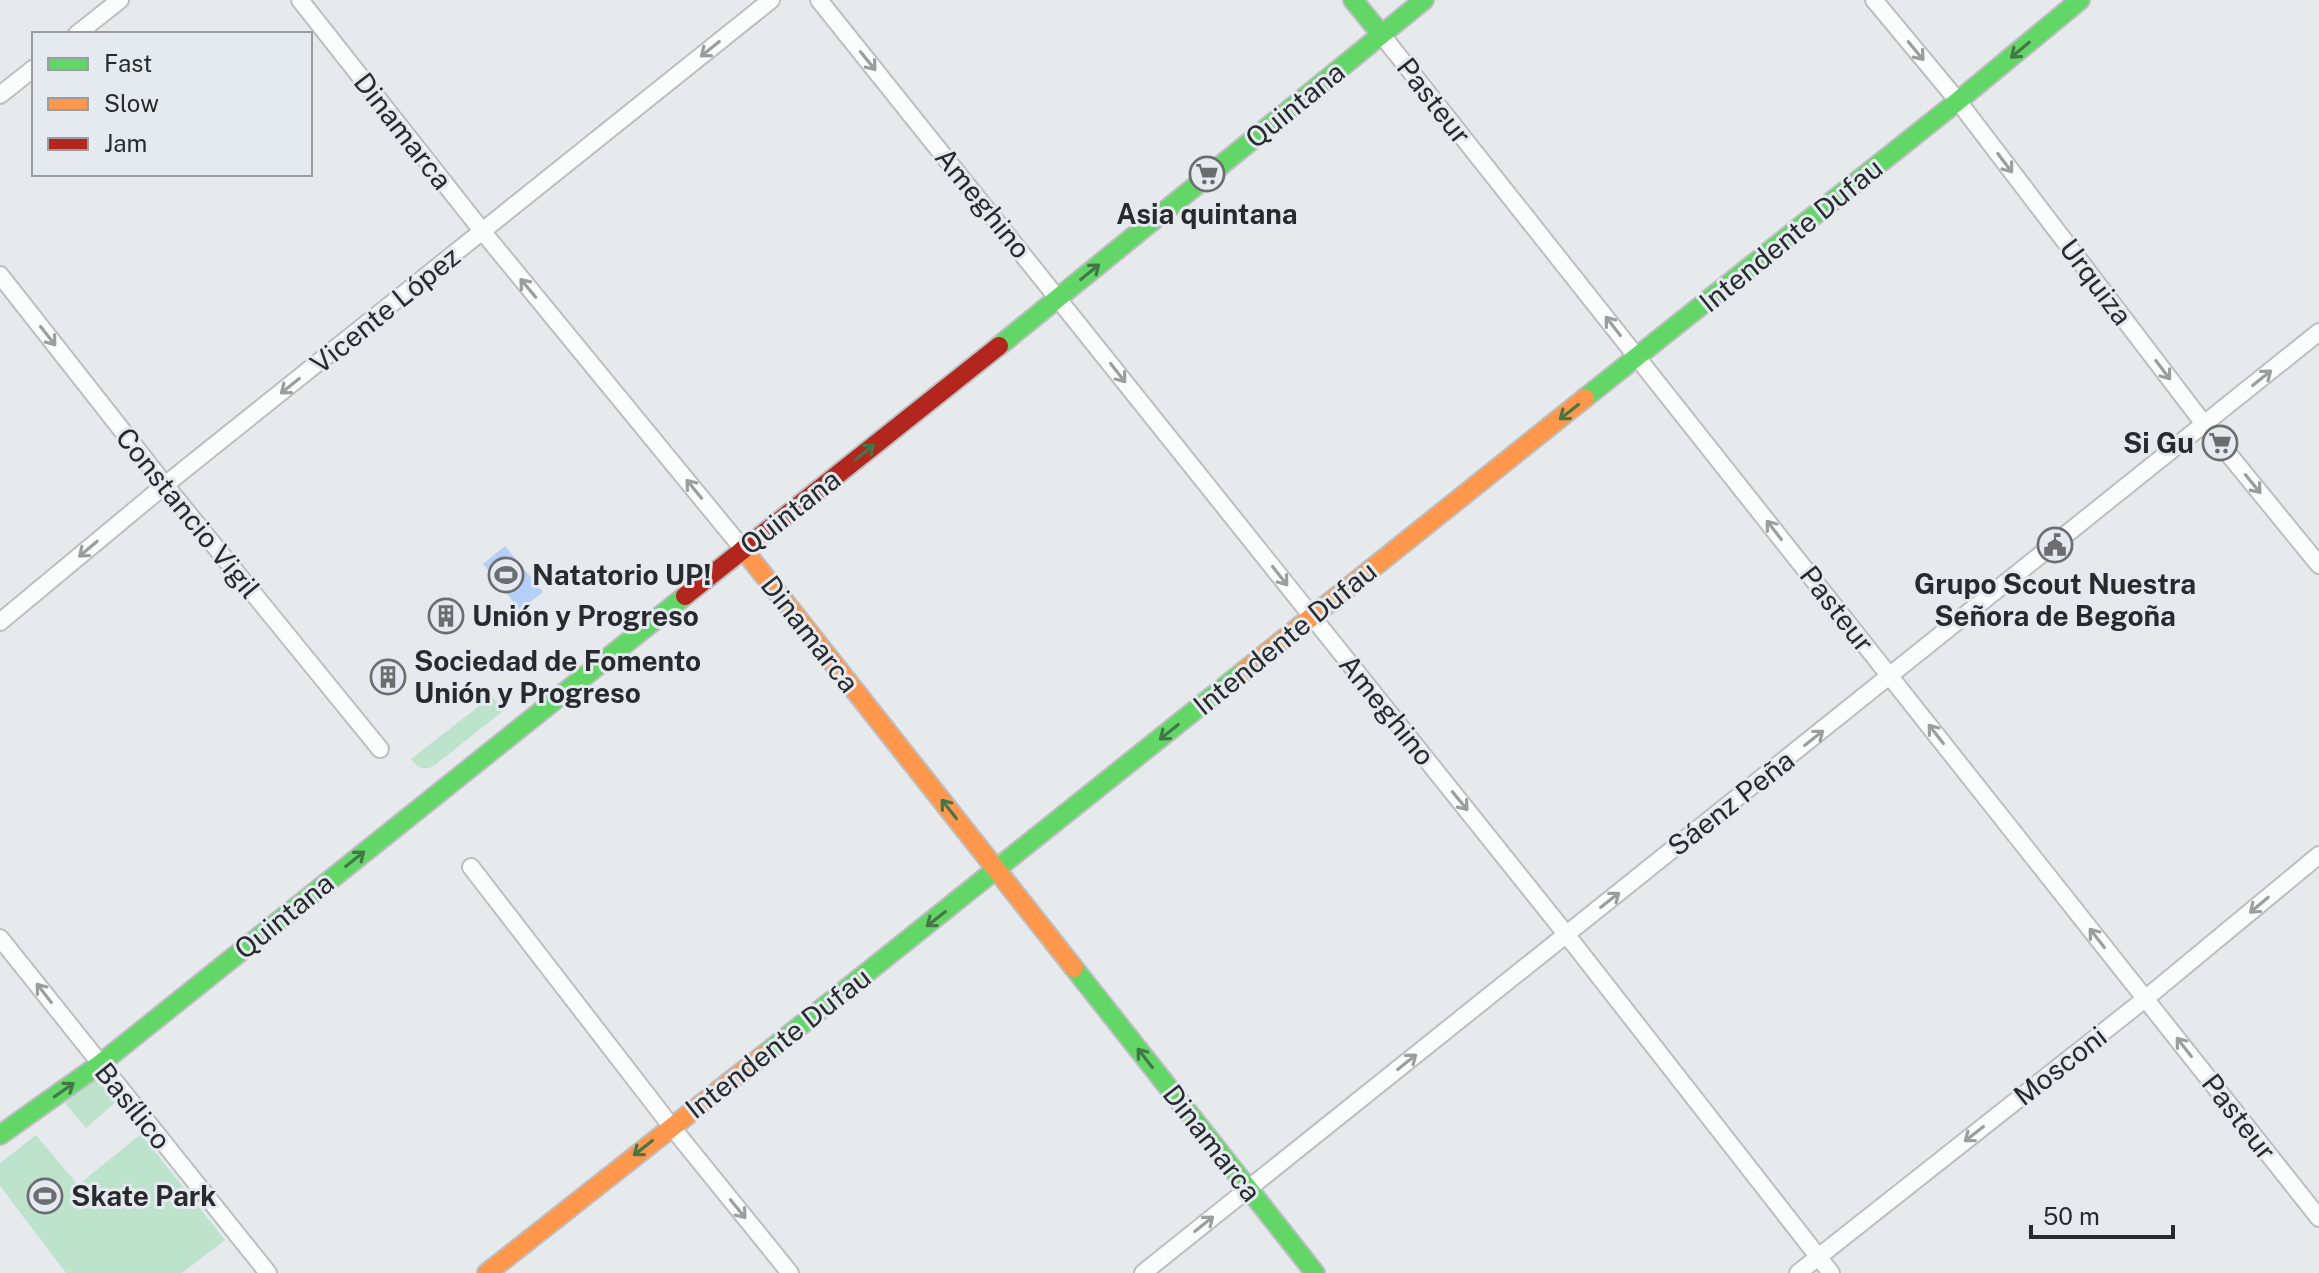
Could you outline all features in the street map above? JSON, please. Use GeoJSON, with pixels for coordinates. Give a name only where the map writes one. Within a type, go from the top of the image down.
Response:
{"type":"FeatureCollection","features":[{"type":"Feature","properties":{"kind":"street"},"geometry":{"type":"LineString","coordinates":[[80,32],[120,0]]}},
{"type":"Feature","properties":{"kind":"street","name":"Dinamarca"},"geometry":{"type":"LineString","coordinates":[[300,0],[483,232],[743,549],[1315,1273]]}},
{"type":"Feature","properties":{"kind":"street","name":"Vicente López"},"geometry":{"type":"LineString","coordinates":[[0,622],[165,485],[771,0]]}},
{"type":"Feature","properties":{"kind":"street","name":"Ameghino"},"geometry":{"type":"LineString","coordinates":[[819,0],[1566,934],[1831,1273]]}},
{"type":"Feature","properties":{"kind":"street","name":"Pasteur"},"geometry":{"type":"LineString","coordinates":[[1353,0],[2319,1218]]}},
{"type":"Feature","properties":{"kind":"street","name":"Quintana"},"geometry":{"type":"LineString","coordinates":[[0,1135],[100,1064],[1059,298],[1424,0]]}},
{"type":"Feature","properties":{"kind":"street","name":"Urquiza"},"geometry":{"type":"LineString","coordinates":[[1874,0],[1958,101],[2204,424],[2319,565]]}},
{"type":"Feature","properties":{"kind":"street","name":"Intendente Dufau"},"geometry":{"type":"LineString","coordinates":[[487,1273],[997,871],[2080,0]]}},
{"type":"Feature","properties":{"kind":"street"},"geometry":{"type":"LineString","coordinates":[[0,95],[32,70]]}},
{"type":"Feature","properties":{"kind":"street","name":"Constancio Vigil"},"geometry":{"type":"LineString","coordinates":[[0,275],[165,485],[380,749]]}},
{"type":"Feature","properties":{"kind":"street","name":"Sáenz Peña"},"geometry":{"type":"LineString","coordinates":[[1143,1273],[2319,332]]}},
{"type":"Feature","properties":{"kind":"street","name":"Mosconi"},"geometry":{"type":"LineString","coordinates":[[1798,1273],[2145,999],[2319,855]]}},
{"type":"Feature","properties":{"kind":"street"},"geometry":{"type":"LineString","coordinates":[[471,867],[671,1126],[790,1273]]}},
{"type":"Feature","properties":{"kind":"street","name":"Basílico"},"geometry":{"type":"LineString","coordinates":[[0,938],[268,1273]]}},
{"type":"Feature","properties":{"kind":"green space"},"geometry":{"type":"Polygon","coordinates":[[[492,696],[504,710],[435,765],[422,768],[416,765],[411,759],[492,696]]]}},
{"type":"Feature","properties":{"kind":"green space"},"geometry":{"type":"Polygon","coordinates":[[[96,1077],[116,1102],[86,1128],[65,1103],[96,1077]]]}},
{"type":"Feature","properties":{"kind":"green space"},"geometry":{"type":"Polygon","coordinates":[[[141,1134],[225,1240],[182,1273],[66,1273],[0,1186],[0,1163],[36,1135],[78,1185],[141,1134]]]}},
{"type":"Feature","properties":{"kind":"water"},"geometry":{"type":"Polygon","coordinates":[[[505,546],[543,592],[520,610],[483,564],[505,546]]]}},
{"type":"Feature","properties":{"kind":"traffic: fast"},"geometry":{"type":"LineString","coordinates":[[1353,0],[1381,34]]}},
{"type":"Feature","properties":{"kind":"traffic: fast"},"geometry":{"type":"LineString","coordinates":[[999,346],[1424,0]]}},
{"type":"Feature","properties":{"kind":"traffic: fast"},"geometry":{"type":"LineString","coordinates":[[1585,398],[2080,0]]}},
{"type":"Feature","properties":{"kind":"traffic: fast"},"geometry":{"type":"LineString","coordinates":[[0,1135],[100,1064],[685,596]]}},
{"type":"Feature","properties":{"kind":"traffic: fast"},"geometry":{"type":"LineString","coordinates":[[765,1054],[1244,671]]}},
{"type":"Feature","properties":{"kind":"traffic: fast"},"geometry":{"type":"LineString","coordinates":[[1074,968],[1315,1273]]}},
{"type":"Feature","properties":{"kind":"traffic: slow"},"geometry":{"type":"LineString","coordinates":[[1244,671],[1585,398]]}},
{"type":"Feature","properties":{"kind":"traffic: slow"},"geometry":{"type":"LineString","coordinates":[[743,549],[1074,968]]}},
{"type":"Feature","properties":{"kind":"traffic: slow"},"geometry":{"type":"LineString","coordinates":[[487,1273],[765,1054]]}},
{"type":"Feature","properties":{"kind":"traffic: jam"},"geometry":{"type":"LineString","coordinates":[[685,596],[999,346]]}},
{"type":"Feature","properties":{"kind":"place","name":"Asia quintana"},"geometry":{"type":"Point","coordinates":[1207,174]}},
{"type":"Feature","properties":{"kind":"place","name":"Si Gu"},"geometry":{"type":"Point","coordinates":[2220,443]}},
{"type":"Feature","properties":{"kind":"place","name":"Grupo Scout Nuestra Señora de Begoña"},"geometry":{"type":"Point","coordinates":[2055,545]}},
{"type":"Feature","properties":{"kind":"place","name":"Natatorio UP!"},"geometry":{"type":"Point","coordinates":[506,575]}},
{"type":"Feature","properties":{"kind":"place","name":"Unión y Progreso"},"geometry":{"type":"Point","coordinates":[446,616]}},
{"type":"Feature","properties":{"kind":"place","name":"Sociedad de Fomento Unión y Progreso"},"geometry":{"type":"Point","coordinates":[388,677]}},
{"type":"Feature","properties":{"kind":"place","name":"Skate Park"},"geometry":{"type":"Point","coordinates":[45,1196]}}]}
